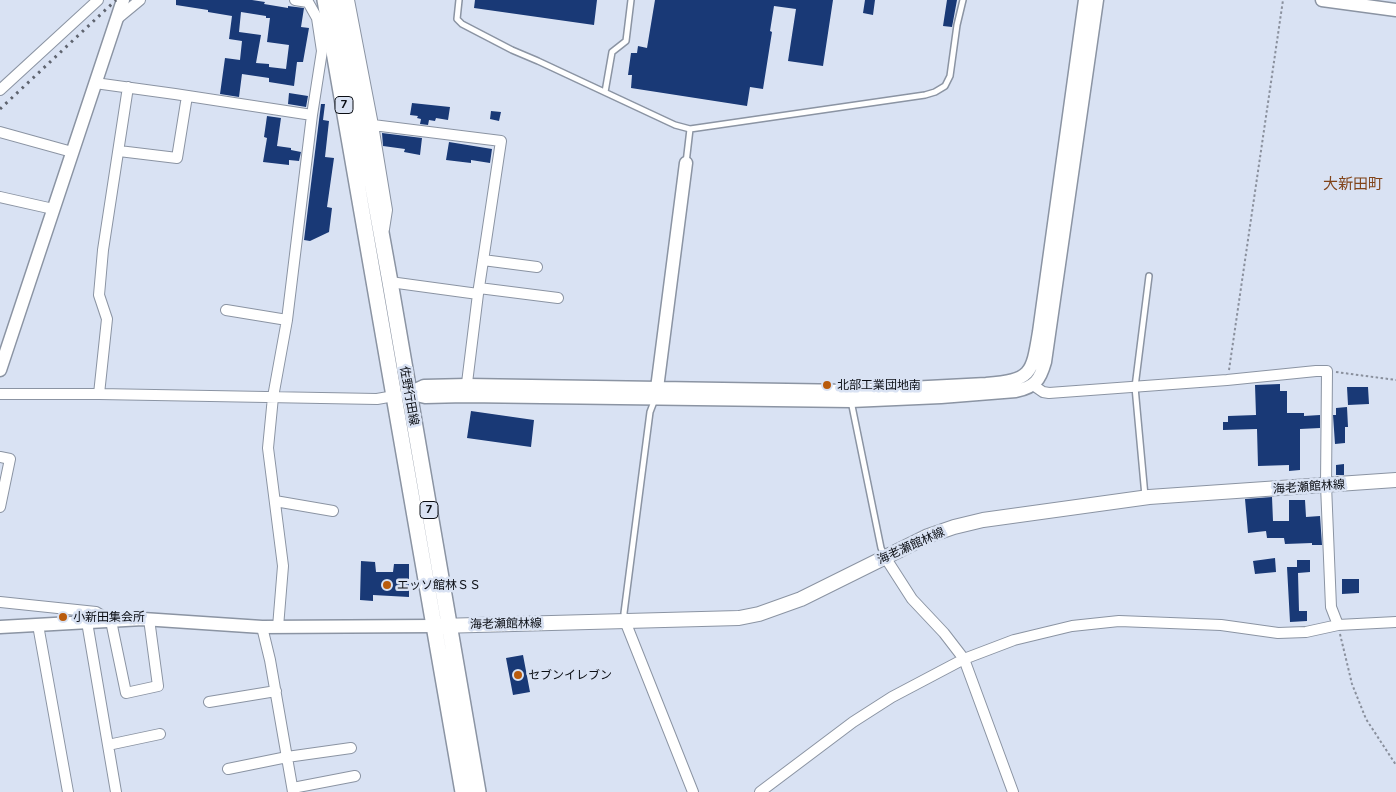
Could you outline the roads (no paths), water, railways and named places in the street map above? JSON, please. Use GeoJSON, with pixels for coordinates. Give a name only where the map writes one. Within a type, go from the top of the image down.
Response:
{"type":"FeatureCollection","features":[{"type":"Feature","properties":{"kind":"main road","name":"佐野行田線"},"geometry":{"type":"LineString","coordinates":[[325,0],[370,208],[382,240],[390,282],[401,395],[449,626],[478,792]]}},
{"type":"Feature","properties":{"kind":"main road","name":"佐野行田線"},"geometry":{"type":"LineString","coordinates":[[339,0],[370,208],[401,395],[434,626],[464,792]]}},
{"type":"Feature","properties":{"kind":"main road","name":"海老瀬館林線"},"geometry":{"type":"LineString","coordinates":[[434,626],[739,618],[778,609],[928,536],[982,520],[1145,498],[1396,480]]}},
{"type":"Feature","properties":{"kind":"street"},"geometry":{"type":"LineString","coordinates":[[0,90],[98,0]]}},
{"type":"Feature","properties":{"kind":"street"},"geometry":{"type":"LineString","coordinates":[[0,370],[123,0]]}},
{"type":"Feature","properties":{"kind":"street"},"geometry":{"type":"LineString","coordinates":[[117,20],[140,0]]}},
{"type":"Feature","properties":{"kind":"street"},"geometry":{"type":"LineString","coordinates":[[278,627],[283,566],[268,448],[273,397],[287,320],[312,115],[322,51],[317,18],[307,1],[295,0]]}},
{"type":"Feature","properties":{"kind":"street"},"geometry":{"type":"LineString","coordinates":[[350,0],[387,210],[382,240]]}},
{"type":"Feature","properties":{"kind":"street"},"geometry":{"type":"LineString","coordinates":[[851,396],[1008,382],[1026,374],[1032,364],[1039,332],[1085,0]]}},
{"type":"Feature","properties":{"kind":"street"},"geometry":{"type":"LineString","coordinates":[[0,394],[377,399],[401,395],[425,397],[466,390],[942,397],[1026,389],[1034,385],[1046,362],[1097,0]]}},
{"type":"Feature","properties":{"kind":"street"},"geometry":{"type":"LineString","coordinates":[[1322,0],[1396,10]]}},
{"type":"Feature","properties":{"kind":"street"},"geometry":{"type":"LineString","coordinates":[[95,83],[312,115]]}},
{"type":"Feature","properties":{"kind":"street"},"geometry":{"type":"LineString","coordinates":[[99,394],[106,318],[99,295],[103,250],[128,87]]}},
{"type":"Feature","properties":{"kind":"street"},"geometry":{"type":"LineString","coordinates":[[119,151],[177,158],[187,96]]}},
{"type":"Feature","properties":{"kind":"street"},"geometry":{"type":"LineString","coordinates":[[373,125],[501,141],[466,390]]}},
{"type":"Feature","properties":{"kind":"street"},"geometry":{"type":"LineString","coordinates":[[0,132],[72,152]]}},
{"type":"Feature","properties":{"kind":"street"},"geometry":{"type":"LineString","coordinates":[[656,394],[686,163]]}},
{"type":"Feature","properties":{"kind":"street"},"geometry":{"type":"LineString","coordinates":[[0,197],[53,210]]}},
{"type":"Feature","properties":{"kind":"street"},"geometry":{"type":"LineString","coordinates":[[483,260],[537,267]]}},
{"type":"Feature","properties":{"kind":"street"},"geometry":{"type":"LineString","coordinates":[[390,282],[558,298]]}},
{"type":"Feature","properties":{"kind":"street"},"geometry":{"type":"LineString","coordinates":[[226,310],[287,320]]}},
{"type":"Feature","properties":{"kind":"street"},"geometry":{"type":"LineString","coordinates":[[1034,385],[1043,392],[1049,393],[1327,371],[1326,486],[1331,607],[1338,625]]}},
{"type":"Feature","properties":{"kind":"street"},"geometry":{"type":"LineString","coordinates":[[0,457],[10,459],[0,507]]}},
{"type":"Feature","properties":{"kind":"street"},"geometry":{"type":"LineString","coordinates":[[275,501],[334,511]]}},
{"type":"Feature","properties":{"kind":"street"},"geometry":{"type":"LineString","coordinates":[[885,557],[912,599],[944,633],[964,659],[1014,792]]}},
{"type":"Feature","properties":{"kind":"street"},"geometry":{"type":"LineString","coordinates":[[0,602],[96,612],[111,621],[126,694],[158,686],[149,619]]}},
{"type":"Feature","properties":{"kind":"street"},"geometry":{"type":"LineString","coordinates":[[0,627],[149,619],[262,627],[434,626]]}},
{"type":"Feature","properties":{"kind":"street"},"geometry":{"type":"LineString","coordinates":[[625,621],[693,792]]}},
{"type":"Feature","properties":{"kind":"street"},"geometry":{"type":"LineString","coordinates":[[760,792],[860,717],[892,697],[964,659],[1014,640],[1072,626],[1118,621],[1221,625],[1278,633],[1306,632],[1338,625],[1396,622]]}},
{"type":"Feature","properties":{"kind":"street"},"geometry":{"type":"LineString","coordinates":[[87,622],[116,792]]}},
{"type":"Feature","properties":{"kind":"street"},"geometry":{"type":"LineString","coordinates":[[38,625],[68,792]]}},
{"type":"Feature","properties":{"kind":"street"},"geometry":{"type":"LineString","coordinates":[[262,627],[276,691],[293,790],[355,776]]}},
{"type":"Feature","properties":{"kind":"street"},"geometry":{"type":"LineString","coordinates":[[209,702],[276,691]]}},
{"type":"Feature","properties":{"kind":"street"},"geometry":{"type":"LineString","coordinates":[[108,745],[160,734]]}},
{"type":"Feature","properties":{"kind":"street"},"geometry":{"type":"LineString","coordinates":[[228,769],[287,757],[351,748]]}},
{"type":"Feature","properties":{"kind":"lane"},"geometry":{"type":"LineString","coordinates":[[459,0],[457,19],[462,24],[512,50],[538,60],[675,125],[690,129],[906,98],[935,92],[945,86],[950,76],[957,25],[963,0]]}},
{"type":"Feature","properties":{"kind":"lane"},"geometry":{"type":"LineString","coordinates":[[605,92],[612,52],[626,42],[631,0]]}},
{"type":"Feature","properties":{"kind":"lane"},"geometry":{"type":"LineString","coordinates":[[686,163],[690,129]]}},
{"type":"Feature","properties":{"kind":"lane"},"geometry":{"type":"LineString","coordinates":[[1145,498],[1135,387],[1149,276]]}},
{"type":"Feature","properties":{"kind":"lane"},"geometry":{"type":"LineString","coordinates":[[625,621],[624,613],[650,412],[656,394]]}},
{"type":"Feature","properties":{"kind":"lane"},"geometry":{"type":"LineString","coordinates":[[851,396],[885,557]]}},
{"type":"Feature","properties":{"kind":"railway"},"geometry":{"type":"LineString","coordinates":[[0,109],[116,0]]}},
{"type":"Feature","properties":{"kind":"place","name":"北部工業団地南"},"geometry":{"type":"Point","coordinates":[827,385]}},
{"type":"Feature","properties":{"kind":"place","name":"エッソ館林ＳＳ"},"geometry":{"type":"Point","coordinates":[387,585]}},
{"type":"Feature","properties":{"kind":"place","name":"小新田集会所"},"geometry":{"type":"Point","coordinates":[63,617]}},
{"type":"Feature","properties":{"kind":"place","name":"セブンイレブン"},"geometry":{"type":"Point","coordinates":[518,675]}},
{"type":"Feature","properties":{"kind":"district","name":"大新田町"},"geometry":{"type":"Point","coordinates":[1353,184]}}]}
